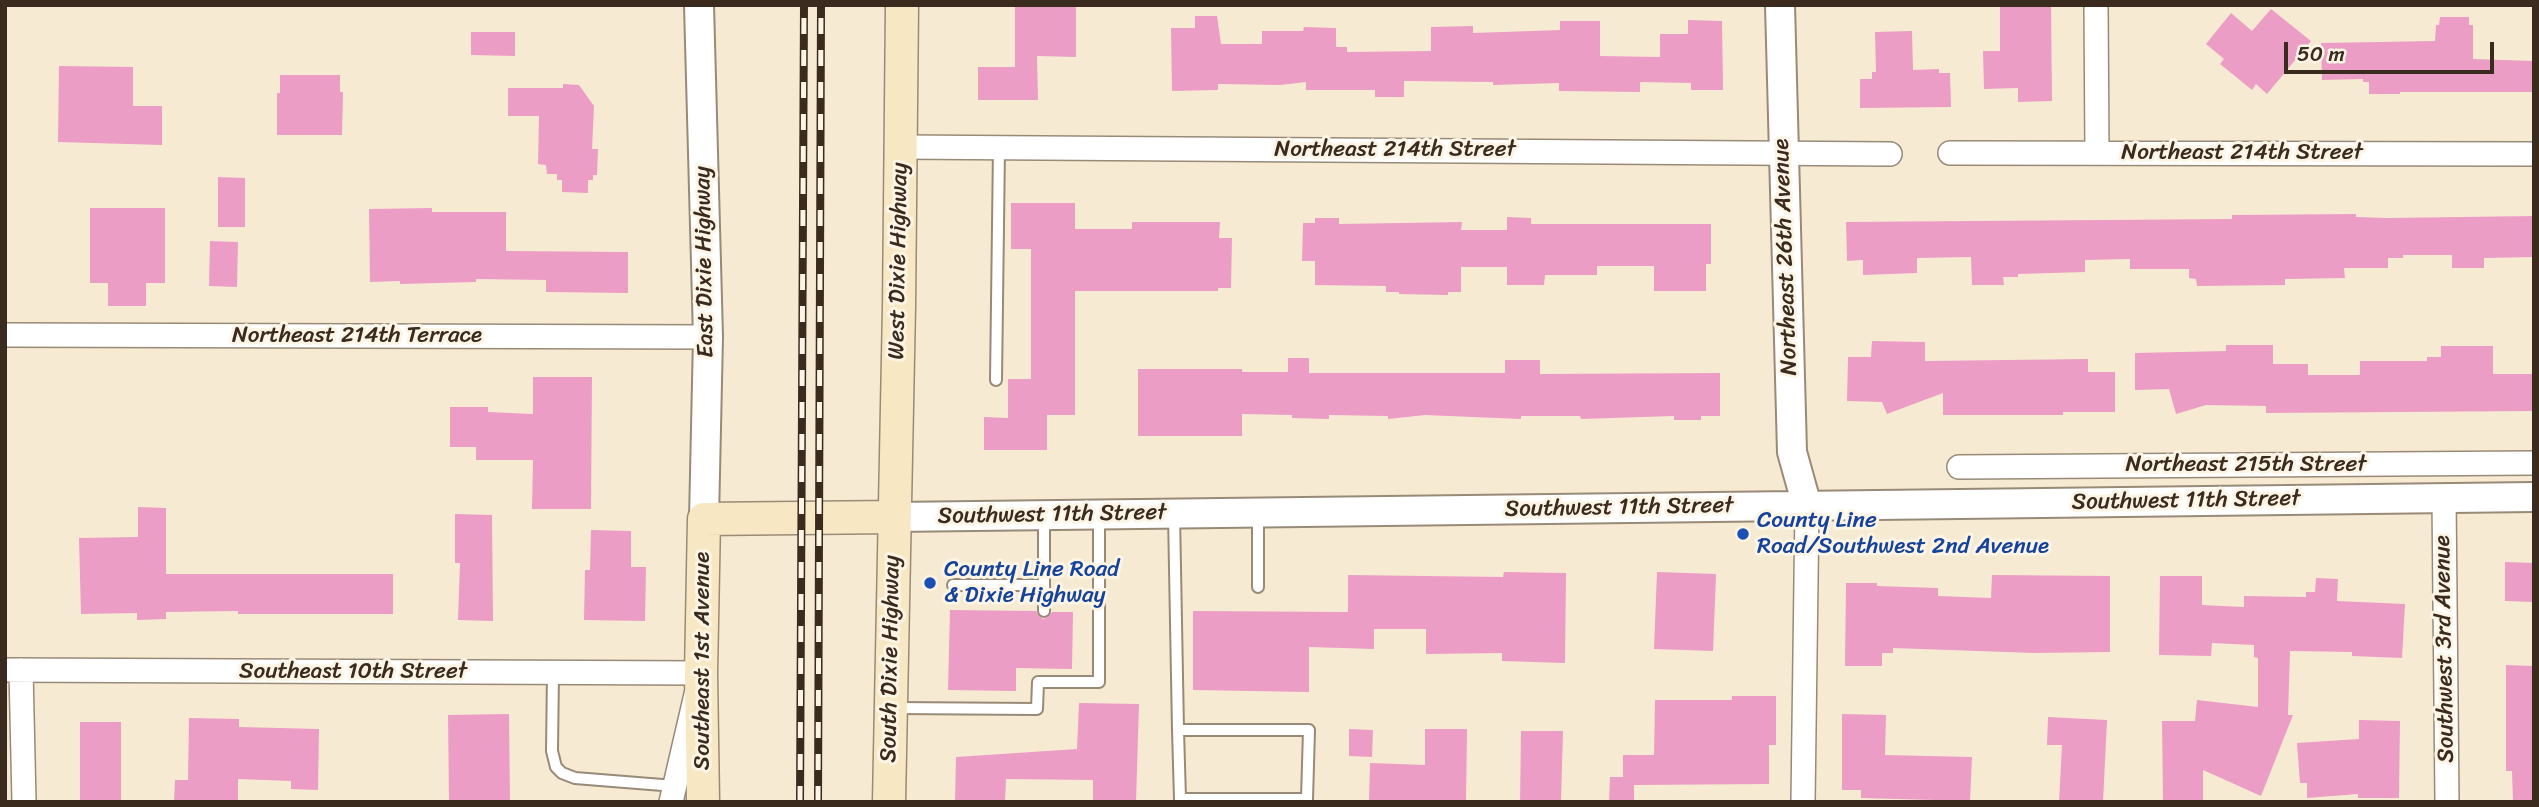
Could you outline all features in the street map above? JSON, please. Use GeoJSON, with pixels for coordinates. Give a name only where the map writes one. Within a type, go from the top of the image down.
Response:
{"type":"FeatureCollection","features":[{"type":"Feature","properties":{"kind":"main road","name":"West Dixie Highway"},"geometry":{"type":"LineString","coordinates":[[893,517],[899,307],[902,5]]}},
{"type":"Feature","properties":{"kind":"main road","name":"Southwest 11th Street"},"geometry":{"type":"LineString","coordinates":[[704,519],[893,517]]}},
{"type":"Feature","properties":{"kind":"main road","name":"South Dixie Highway"},"geometry":{"type":"LineString","coordinates":[[889,802],[893,517]]}},
{"type":"Feature","properties":{"kind":"main road","name":"Southeast 1st Avenue"},"geometry":{"type":"LineString","coordinates":[[703,802],[701,673],[704,519]]}},
{"type":"Feature","properties":{"kind":"street","name":"East Dixie Highway"},"geometry":{"type":"LineString","coordinates":[[699,5],[708,337],[704,519]]}},
{"type":"Feature","properties":{"kind":"street","name":"Northeast 26th Avenue"},"geometry":{"type":"LineString","coordinates":[[1780,5],[1792,452],[1807,506]]}},
{"type":"Feature","properties":{"kind":"street"},"geometry":{"type":"LineString","coordinates":[[2095,5],[2097,153]]}},
{"type":"Feature","properties":{"kind":"street","name":"Northeast 214th Street"},"geometry":{"type":"LineString","coordinates":[[900,147],[1890,154]]}},
{"type":"Feature","properties":{"kind":"street","name":"Northeast 214th Street"},"geometry":{"type":"LineString","coordinates":[[1950,153],[2534,155]]}},
{"type":"Feature","properties":{"kind":"street","name":"Northeast 214th Terrace"},"geometry":{"type":"LineString","coordinates":[[5,335],[708,337]]}},
{"type":"Feature","properties":{"kind":"street","name":"Northeast 215th Street"},"geometry":{"type":"LineString","coordinates":[[1959,467],[2534,463]]}},
{"type":"Feature","properties":{"kind":"street","name":"Southwest 3rd Avenue"},"geometry":{"type":"LineString","coordinates":[[2444,497],[2447,802]]}},
{"type":"Feature","properties":{"kind":"street","name":"Southwest 11th Street"},"geometry":{"type":"LineString","coordinates":[[893,517],[2534,497]]}},
{"type":"Feature","properties":{"kind":"street"},"geometry":{"type":"LineString","coordinates":[[1803,802],[1807,506]]}},
{"type":"Feature","properties":{"kind":"street"},"geometry":{"type":"LineString","coordinates":[[13,670],[24,802]]}},
{"type":"Feature","properties":{"kind":"street","name":"Southeast 10th Street"},"geometry":{"type":"LineString","coordinates":[[13,670],[701,673]]}},
{"type":"Feature","properties":{"kind":"street"},"geometry":{"type":"LineString","coordinates":[[673,794],[701,673]]}},
{"type":"Feature","properties":{"kind":"lane"},"geometry":{"type":"LineString","coordinates":[[996,380],[999,148]]}},
{"type":"Feature","properties":{"kind":"lane"},"geometry":{"type":"LineString","coordinates":[[1258,513],[1258,587]]}},
{"type":"Feature","properties":{"kind":"lane"},"geometry":{"type":"LineString","coordinates":[[1038,682],[1099,682],[1099,514]]}},
{"type":"Feature","properties":{"kind":"lane"},"geometry":{"type":"LineString","coordinates":[[1174,514],[1178,730],[1180,799],[1307,799],[1309,730],[1178,730]]}},
{"type":"Feature","properties":{"kind":"lane"},"geometry":{"type":"LineString","coordinates":[[1044,515],[1044,611]]}},
{"type":"Feature","properties":{"kind":"lane"},"geometry":{"type":"LineString","coordinates":[[953,585],[1044,584]]}},
{"type":"Feature","properties":{"kind":"lane"},"geometry":{"type":"LineString","coordinates":[[890,708],[1037,709],[1041,668]]}},
{"type":"Feature","properties":{"kind":"lane"},"geometry":{"type":"LineString","coordinates":[[553,673],[552,751],[556,767],[562,773],[575,778],[673,794]]}},
{"type":"Feature","properties":{"kind":"building"},"geometry":{"type":"Polygon","coordinates":[[[1015,5],[1076,5],[1076,57],[1037,56],[1038,100],[978,100],[978,67],[1015,67],[1015,5]]]}},
{"type":"Feature","properties":{"kind":"building"},"geometry":{"type":"Polygon","coordinates":[[[2000,5],[2051,5],[2052,101],[2018,102],[2018,88],[1984,89],[1983,51],[2000,51],[2000,5]]]}},
{"type":"Feature","properties":{"kind":"building"},"geometry":{"type":"Polygon","coordinates":[[[2271,9],[2311,41],[2267,94],[2256,84],[2252,90],[2220,64],[2224,59],[2206,44],[2231,13],[2252,31],[2271,9]]]}},
{"type":"Feature","properties":{"kind":"building"},"geometry":{"type":"Polygon","coordinates":[[[1195,16],[1217,16],[1221,44],[1262,44],[1262,31],[1303,31],[1304,27],[1336,28],[1336,47],[1347,47],[1347,52],[1431,51],[1431,27],[1473,26],[1473,33],[1560,30],[1560,21],[1600,21],[1600,56],[1660,57],[1660,34],[1688,34],[1688,20],[1722,21],[1723,90],[1691,90],[1691,83],[1640,82],[1640,92],[1559,91],[1559,83],[1493,85],[1493,82],[1404,81],[1404,97],[1375,97],[1375,90],[1306,90],[1306,82],[1280,85],[1218,84],[1218,90],[1172,91],[1171,28],[1195,28],[1195,16]]]}},
{"type":"Feature","properties":{"kind":"building"},"geometry":{"type":"Polygon","coordinates":[[[2440,17],[2469,17],[2469,25],[2473,25],[2473,59],[2534,61],[2534,92],[2369,94],[2369,82],[2363,82],[2363,79],[2322,80],[2321,43],[2435,41],[2436,25],[2439,25],[2440,17]]]}},
{"type":"Feature","properties":{"kind":"building"},"geometry":{"type":"Polygon","coordinates":[[[1912,31],[1913,70],[1939,69],[1939,73],[1950,73],[1951,107],[1860,108],[1860,79],[1872,79],[1872,72],[1876,72],[1875,32],[1912,31]]]}},
{"type":"Feature","properties":{"kind":"building"},"geometry":{"type":"Polygon","coordinates":[[[471,32],[515,32],[515,56],[471,55],[471,32]]]}},
{"type":"Feature","properties":{"kind":"building"},"geometry":{"type":"Polygon","coordinates":[[[59,66],[133,67],[133,106],[162,106],[162,145],[58,142],[59,66]]]}},
{"type":"Feature","properties":{"kind":"building"},"geometry":{"type":"Polygon","coordinates":[[[280,75],[340,75],[340,92],[343,92],[342,135],[277,135],[280,75]]]}},
{"type":"Feature","properties":{"kind":"building"},"geometry":{"type":"Polygon","coordinates":[[[563,84],[579,85],[594,106],[592,149],[598,149],[597,175],[593,175],[593,180],[588,180],[588,193],[562,192],[562,180],[557,180],[557,174],[547,174],[546,165],[538,164],[539,116],[508,116],[508,88],[563,88],[563,84]]]}},
{"type":"Feature","properties":{"kind":"building"},"geometry":{"type":"Polygon","coordinates":[[[218,177],[245,178],[245,227],[218,227],[218,177]]]}},
{"type":"Feature","properties":{"kind":"building"},"geometry":{"type":"Polygon","coordinates":[[[1011,203],[1075,203],[1075,229],[1132,229],[1132,222],[1220,222],[1219,238],[1232,238],[1231,288],[1218,288],[1218,291],[1075,291],[1075,415],[1047,415],[1047,450],[984,450],[984,417],[1008,418],[1008,379],[1031,379],[1031,249],[1011,249],[1011,203]]]}},
{"type":"Feature","properties":{"kind":"building"},"geometry":{"type":"Polygon","coordinates":[[[90,208],[165,208],[165,283],[146,283],[146,306],[108,306],[108,283],[90,283],[90,208]]]}},
{"type":"Feature","properties":{"kind":"building"},"geometry":{"type":"Polygon","coordinates":[[[432,208],[432,212],[506,212],[506,251],[628,252],[628,293],[546,292],[546,280],[476,279],[476,282],[400,284],[400,281],[370,282],[369,209],[432,208]]]}},
{"type":"Feature","properties":{"kind":"building"},"geometry":{"type":"Polygon","coordinates":[[[2356,214],[2356,217],[2387,218],[2534,216],[2534,257],[2484,258],[2484,268],[2452,268],[2452,255],[2403,255],[2403,258],[2388,258],[2388,268],[2344,268],[2345,278],[2285,279],[2285,285],[2197,286],[2196,279],[2189,278],[2189,269],[2130,269],[2130,259],[2085,260],[2085,272],[2018,274],[2018,277],[2003,277],[2004,285],[1972,285],[1971,257],[1917,258],[1917,273],[1863,275],[1863,260],[1847,261],[1846,222],[2232,219],[2232,215],[2356,214]]]}},
{"type":"Feature","properties":{"kind":"building"},"geometry":{"type":"Polygon","coordinates":[[[1507,217],[1531,218],[1531,224],[1711,224],[1711,264],[1706,264],[1706,291],[1654,291],[1654,266],[1597,266],[1597,275],[1545,275],[1544,285],[1507,285],[1507,267],[1461,267],[1461,292],[1448,292],[1448,295],[1399,294],[1386,292],[1386,286],[1315,285],[1315,261],[1302,261],[1303,223],[1315,223],[1315,218],[1339,218],[1339,224],[1462,222],[1461,230],[1507,230],[1507,217]]]}},
{"type":"Feature","properties":{"kind":"building"},"geometry":{"type":"Polygon","coordinates":[[[210,241],[238,242],[237,287],[209,286],[210,241]]]}},
{"type":"Feature","properties":{"kind":"building"},"geometry":{"type":"Polygon","coordinates":[[[1872,341],[1925,342],[1925,361],[2088,359],[2088,372],[2115,372],[2115,412],[1943,415],[1943,393],[1887,414],[1882,402],[1847,401],[1848,357],[1871,357],[1872,341]]]}},
{"type":"Feature","properties":{"kind":"building"},"geometry":{"type":"Polygon","coordinates":[[[2226,345],[2273,345],[2273,364],[2308,364],[2308,375],[2360,375],[2360,361],[2427,361],[2427,357],[2441,357],[2441,346],[2493,346],[2493,374],[2534,374],[2534,411],[2266,413],[2266,406],[2206,405],[2176,414],[2169,389],[2135,390],[2135,353],[2226,351],[2226,345]]]}},
{"type":"Feature","properties":{"kind":"building"},"geometry":{"type":"Polygon","coordinates":[[[1288,358],[1309,358],[1309,373],[1505,373],[1505,360],[1540,360],[1540,374],[1720,373],[1720,416],[1701,416],[1701,420],[1674,420],[1674,416],[1581,419],[1580,416],[1521,416],[1521,419],[1425,415],[1388,419],[1388,416],[1329,415],[1329,419],[1242,414],[1242,436],[1138,436],[1138,369],[1288,372],[1288,358]]]}},
{"type":"Feature","properties":{"kind":"building"},"geometry":{"type":"Polygon","coordinates":[[[533,377],[592,377],[591,509],[532,509],[533,460],[476,460],[476,447],[450,447],[450,407],[488,407],[488,412],[533,414],[533,377]]]}},
{"type":"Feature","properties":{"kind":"building"},"geometry":{"type":"Polygon","coordinates":[[[138,507],[166,508],[166,574],[393,574],[393,614],[166,612],[166,619],[137,620],[137,613],[81,614],[79,538],[138,537],[138,507]]]}},
{"type":"Feature","properties":{"kind":"building"},"geometry":{"type":"Polygon","coordinates":[[[455,514],[492,515],[493,621],[458,620],[460,563],[455,563],[455,514]]]}},
{"type":"Feature","properties":{"kind":"building"},"geometry":{"type":"Polygon","coordinates":[[[591,530],[631,531],[631,567],[646,567],[645,621],[584,620],[585,570],[590,570],[591,530]]]}},
{"type":"Feature","properties":{"kind":"building"},"geometry":{"type":"Polygon","coordinates":[[[2505,562],[2534,563],[2534,602],[2505,601],[2505,562]]]}},
{"type":"Feature","properties":{"kind":"building"},"geometry":{"type":"Polygon","coordinates":[[[1504,572],[1566,573],[1565,663],[1502,661],[1502,653],[1426,654],[1426,629],[1374,629],[1374,649],[1309,647],[1309,692],[1193,690],[1193,611],[1348,612],[1348,575],[1503,577],[1504,572]]]}},
{"type":"Feature","properties":{"kind":"building"},"geometry":{"type":"Polygon","coordinates":[[[1657,572],[1716,574],[1713,651],[1654,649],[1657,572]]]}},
{"type":"Feature","properties":{"kind":"building"},"geometry":{"type":"Polygon","coordinates":[[[1992,575],[2110,576],[2110,652],[2034,653],[1893,648],[1893,653],[1882,653],[1882,666],[1845,666],[1846,583],[1938,588],[1938,596],[1991,598],[1992,575]]]}},
{"type":"Feature","properties":{"kind":"building"},"geometry":{"type":"Polygon","coordinates":[[[2160,576],[2202,576],[2202,605],[2244,607],[2244,596],[2306,597],[2306,592],[2315,592],[2316,578],[2338,579],[2337,601],[2405,604],[2402,658],[2352,656],[2352,652],[2290,651],[2288,715],[2293,715],[2261,796],[2203,770],[2203,801],[2163,801],[2162,721],[2195,721],[2197,700],[2258,707],[2258,658],[2254,657],[2254,645],[2212,643],[2211,656],[2159,655],[2160,576]]]}},
{"type":"Feature","properties":{"kind":"building"},"geometry":{"type":"Polygon","coordinates":[[[950,610],[1036,611],[1043,619],[1052,612],[1073,612],[1072,669],[1016,668],[1016,691],[948,690],[950,610]]]}},
{"type":"Feature","properties":{"kind":"building"},"geometry":{"type":"Polygon","coordinates":[[[2506,665],[2534,666],[2534,802],[2513,802],[2512,771],[2506,771],[2506,665]]]}},
{"type":"Feature","properties":{"kind":"building"},"geometry":{"type":"Polygon","coordinates":[[[1732,696],[1776,696],[1776,745],[1769,745],[1769,784],[1634,785],[1634,802],[1609,802],[1610,777],[1623,777],[1623,755],[1654,755],[1655,700],[1732,700],[1732,696]]]}},
{"type":"Feature","properties":{"kind":"building"},"geometry":{"type":"Polygon","coordinates":[[[1079,703],[1139,704],[1136,802],[1093,802],[1093,780],[1006,779],[1005,802],[955,802],[956,757],[1077,749],[1079,703]]]}},
{"type":"Feature","properties":{"kind":"building"},"geometry":{"type":"Polygon","coordinates":[[[509,714],[510,802],[449,802],[448,715],[509,714]]]}},
{"type":"Feature","properties":{"kind":"building"},"geometry":{"type":"Polygon","coordinates":[[[1842,714],[1886,715],[1885,755],[1972,757],[1970,801],[1861,798],[1861,790],[1842,790],[1842,714]]]}},
{"type":"Feature","properties":{"kind":"building"},"geometry":{"type":"Polygon","coordinates":[[[2048,717],[2107,720],[2103,802],[2059,802],[2062,745],[2047,745],[2048,717]]]}},
{"type":"Feature","properties":{"kind":"building"},"geometry":{"type":"Polygon","coordinates":[[[189,718],[239,719],[239,727],[319,729],[318,790],[291,789],[291,781],[238,779],[238,802],[174,802],[175,780],[188,780],[189,718]]]}},
{"type":"Feature","properties":{"kind":"building"},"geometry":{"type":"Polygon","coordinates":[[[2359,720],[2400,721],[2399,798],[2358,798],[2358,794],[2307,798],[2307,783],[2300,783],[2297,743],[2359,739],[2359,720]]]}},
{"type":"Feature","properties":{"kind":"building"},"geometry":{"type":"Polygon","coordinates":[[[80,722],[121,722],[121,802],[80,802],[80,722]]]}},
{"type":"Feature","properties":{"kind":"building"},"geometry":{"type":"Polygon","coordinates":[[[1349,729],[1373,730],[1372,757],[1349,756],[1349,729]]]}},
{"type":"Feature","properties":{"kind":"building"},"geometry":{"type":"Polygon","coordinates":[[[1425,729],[1467,729],[1466,802],[1369,802],[1370,763],[1425,765],[1425,729]]]}},
{"type":"Feature","properties":{"kind":"building"},"geometry":{"type":"Polygon","coordinates":[[[1521,731],[1563,731],[1561,802],[1520,802],[1521,731]]]}},
{"type":"Feature","properties":{"kind":"railway"},"geometry":{"type":"LineString","coordinates":[[800,802],[804,5]]}},
{"type":"Feature","properties":{"kind":"railway"},"geometry":{"type":"LineString","coordinates":[[818,802],[821,5]]}},
{"type":"Feature","properties":{"kind":"place","name":"County Line Road/Southwest 2nd Avenue"},"geometry":{"type":"Point","coordinates":[1743,534]}},
{"type":"Feature","properties":{"kind":"place","name":"County Line Road & Dixie Highway"},"geometry":{"type":"Point","coordinates":[930,583]}}]}
